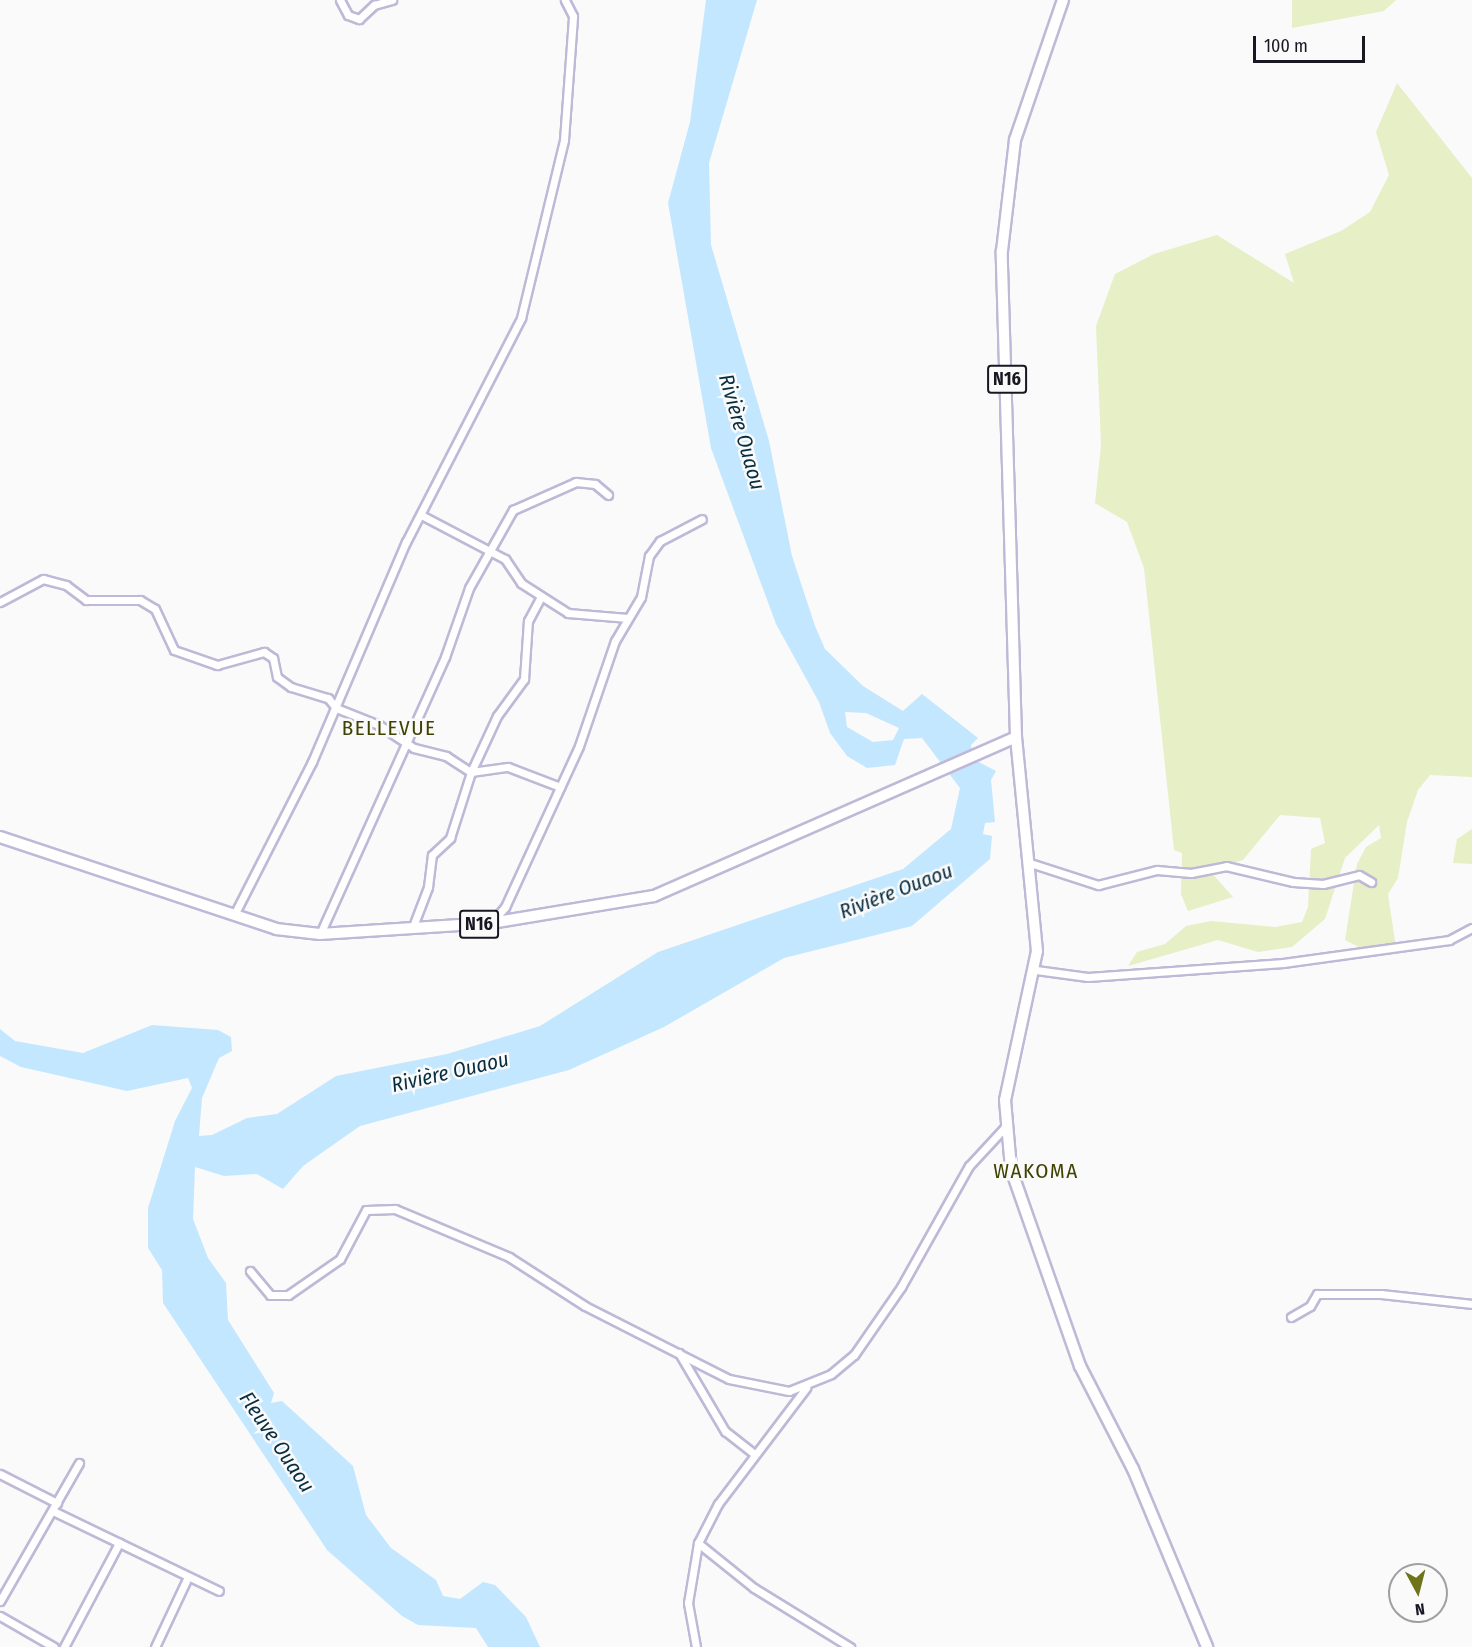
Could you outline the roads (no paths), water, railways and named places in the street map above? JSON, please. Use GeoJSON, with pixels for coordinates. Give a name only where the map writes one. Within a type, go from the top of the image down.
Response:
{"type":"FeatureCollection","features":[{"type":"Feature","properties":{"kind":"main road","name":"N16"},"geometry":{"type":"LineString","coordinates":[[1063,0],[1015,140],[1002,251],[1016,737],[1036,970],[1008,1080],[1005,1127],[1017,1198],[1080,1366],[1133,1469],[1207,1647]]}},
{"type":"Feature","properties":{"kind":"main road","name":"N16"},"geometry":{"type":"LineString","coordinates":[[0,837],[276,929],[320,934],[491,923],[654,896],[988,747],[1016,737]]}},
{"type":"Feature","properties":{"kind":"street"},"geometry":{"type":"LineString","coordinates":[[340,0],[348,15],[359,18],[374,4],[392,0]]}},
{"type":"Feature","properties":{"kind":"street"},"geometry":{"type":"LineString","coordinates":[[234,915],[336,708],[365,630],[521,318],[564,140],[571,4],[565,0]]}},
{"type":"Feature","properties":{"kind":"street"},"geometry":{"type":"LineString","coordinates":[[320,934],[486,552],[513,510],[558,487],[595,484],[608,495]]}},
{"type":"Feature","properties":{"kind":"street"},"geometry":{"type":"LineString","coordinates":[[423,516],[486,552],[505,559],[521,583],[568,613],[596,611],[628,618]]}},
{"type":"Feature","properties":{"kind":"street"},"geometry":{"type":"LineString","coordinates":[[491,923],[505,907],[560,787],[628,618],[641,597],[650,556],[660,541],[702,519]]}},
{"type":"Feature","properties":{"kind":"street"},"geometry":{"type":"LineString","coordinates":[[0,602],[44,579],[66,585],[86,600],[140,600],[155,609],[174,650],[217,665],[264,652],[273,658],[277,677],[328,699],[336,708],[379,725],[403,742],[446,756],[471,772],[508,767],[560,787]]}},
{"type":"Feature","properties":{"kind":"street"},"geometry":{"type":"LineString","coordinates":[[412,929],[428,887],[432,855],[450,838],[471,772],[497,716],[524,680],[528,621],[541,597]]}},
{"type":"Feature","properties":{"kind":"street"},"geometry":{"type":"LineString","coordinates":[[1027,862],[1098,885],[1157,870],[1191,873],[1226,866],[1252,868],[1284,881],[1323,884],[1359,875],[1371,882]]}},
{"type":"Feature","properties":{"kind":"street"},"geometry":{"type":"LineString","coordinates":[[1036,970],[1088,976],[1283,963],[1449,939],[1472,928]]}},
{"type":"Feature","properties":{"kind":"street"},"geometry":{"type":"LineString","coordinates":[[696,1647],[688,1603],[698,1543],[753,1453],[806,1388],[846,1361],[870,1333],[969,1166],[1005,1127]]}},
{"type":"Feature","properties":{"kind":"street"},"geometry":{"type":"LineString","coordinates":[[250,1272],[270,1295],[288,1294],[340,1259],[353,1227],[366,1210],[378,1206],[508,1257],[585,1306],[678,1352],[761,1388],[806,1388]]}},
{"type":"Feature","properties":{"kind":"street"},"geometry":{"type":"LineString","coordinates":[[1291,1317],[1310,1306],[1317,1294],[1381,1294],[1472,1304]]}},
{"type":"Feature","properties":{"kind":"street"},"geometry":{"type":"LineString","coordinates":[[678,1352],[725,1431],[753,1453]]}},
{"type":"Feature","properties":{"kind":"street"},"geometry":{"type":"LineString","coordinates":[[0,1601],[79,1464]]}},
{"type":"Feature","properties":{"kind":"street"},"geometry":{"type":"LineString","coordinates":[[0,1474],[57,1503]]}},
{"type":"Feature","properties":{"kind":"street"},"geometry":{"type":"LineString","coordinates":[[53,1511],[219,1591]]}},
{"type":"Feature","properties":{"kind":"street"},"geometry":{"type":"LineString","coordinates":[[64,1647],[119,1543]]}},
{"type":"Feature","properties":{"kind":"street"},"geometry":{"type":"LineString","coordinates":[[698,1543],[754,1588],[850,1647]]}},
{"type":"Feature","properties":{"kind":"street"},"geometry":{"type":"LineString","coordinates":[[155,1647],[188,1577]]}},
{"type":"Feature","properties":{"kind":"street"},"geometry":{"type":"LineString","coordinates":[[0,1616],[54,1647]]}},
{"type":"Feature","properties":{"kind":"water"},"geometry":{"type":"Polygon","coordinates":[[[706,0],[757,0],[709,163],[711,245],[769,441],[792,556],[825,649],[863,686],[903,711],[922,694],[978,738],[971,745],[973,759],[996,771],[991,780],[995,822],[985,823],[983,834],[992,836],[990,859],[912,926],[784,958],[664,1027],[569,1070],[360,1126],[303,1166],[283,1189],[257,1174],[224,1176],[195,1167],[193,1219],[208,1258],[226,1283],[228,1320],[274,1393],[271,1403],[282,1401],[353,1466],[366,1515],[391,1548],[436,1580],[443,1596],[460,1599],[483,1582],[495,1585],[526,1617],[540,1647],[488,1647],[476,1628],[418,1625],[402,1616],[327,1550],[163,1303],[162,1270],[148,1248],[148,1208],[175,1121],[192,1088],[188,1078],[127,1091],[21,1067],[0,1056],[0,1029],[15,1041],[83,1053],[152,1025],[218,1030],[231,1037],[232,1051],[219,1058],[202,1098],[199,1136],[212,1135],[247,1118],[277,1114],[336,1076],[447,1054],[540,1026],[658,952],[903,869],[951,829],[960,788],[922,738],[904,739],[895,765],[867,768],[847,756],[830,733],[819,702],[776,624],[711,448],[668,203],[690,122],[706,0]],[[845,712],[847,727],[873,742],[893,740],[899,728],[866,713],[845,712]]]}},
{"type":"Feature","properties":{"kind":"district","name":"BELLEVUE"},"geometry":{"type":"Point","coordinates":[389,728]}},
{"type":"Feature","properties":{"kind":"district","name":"WAKOMA"},"geometry":{"type":"Point","coordinates":[1036,1171]}},
{"type":"Feature","properties":{"kind":"water label","name":"Rivière Ouaou"},"geometry":{"type":"Point","coordinates":[742,432]}},
{"type":"Feature","properties":{"kind":"water label","name":"Rivière Ouaou"},"geometry":{"type":"Point","coordinates":[896,891]}},
{"type":"Feature","properties":{"kind":"water label","name":"Rivière Ouaou"},"geometry":{"type":"Point","coordinates":[450,1072]}},
{"type":"Feature","properties":{"kind":"water label","name":"Fleuve Ouaou"},"geometry":{"type":"Point","coordinates":[277,1442]}}]}
